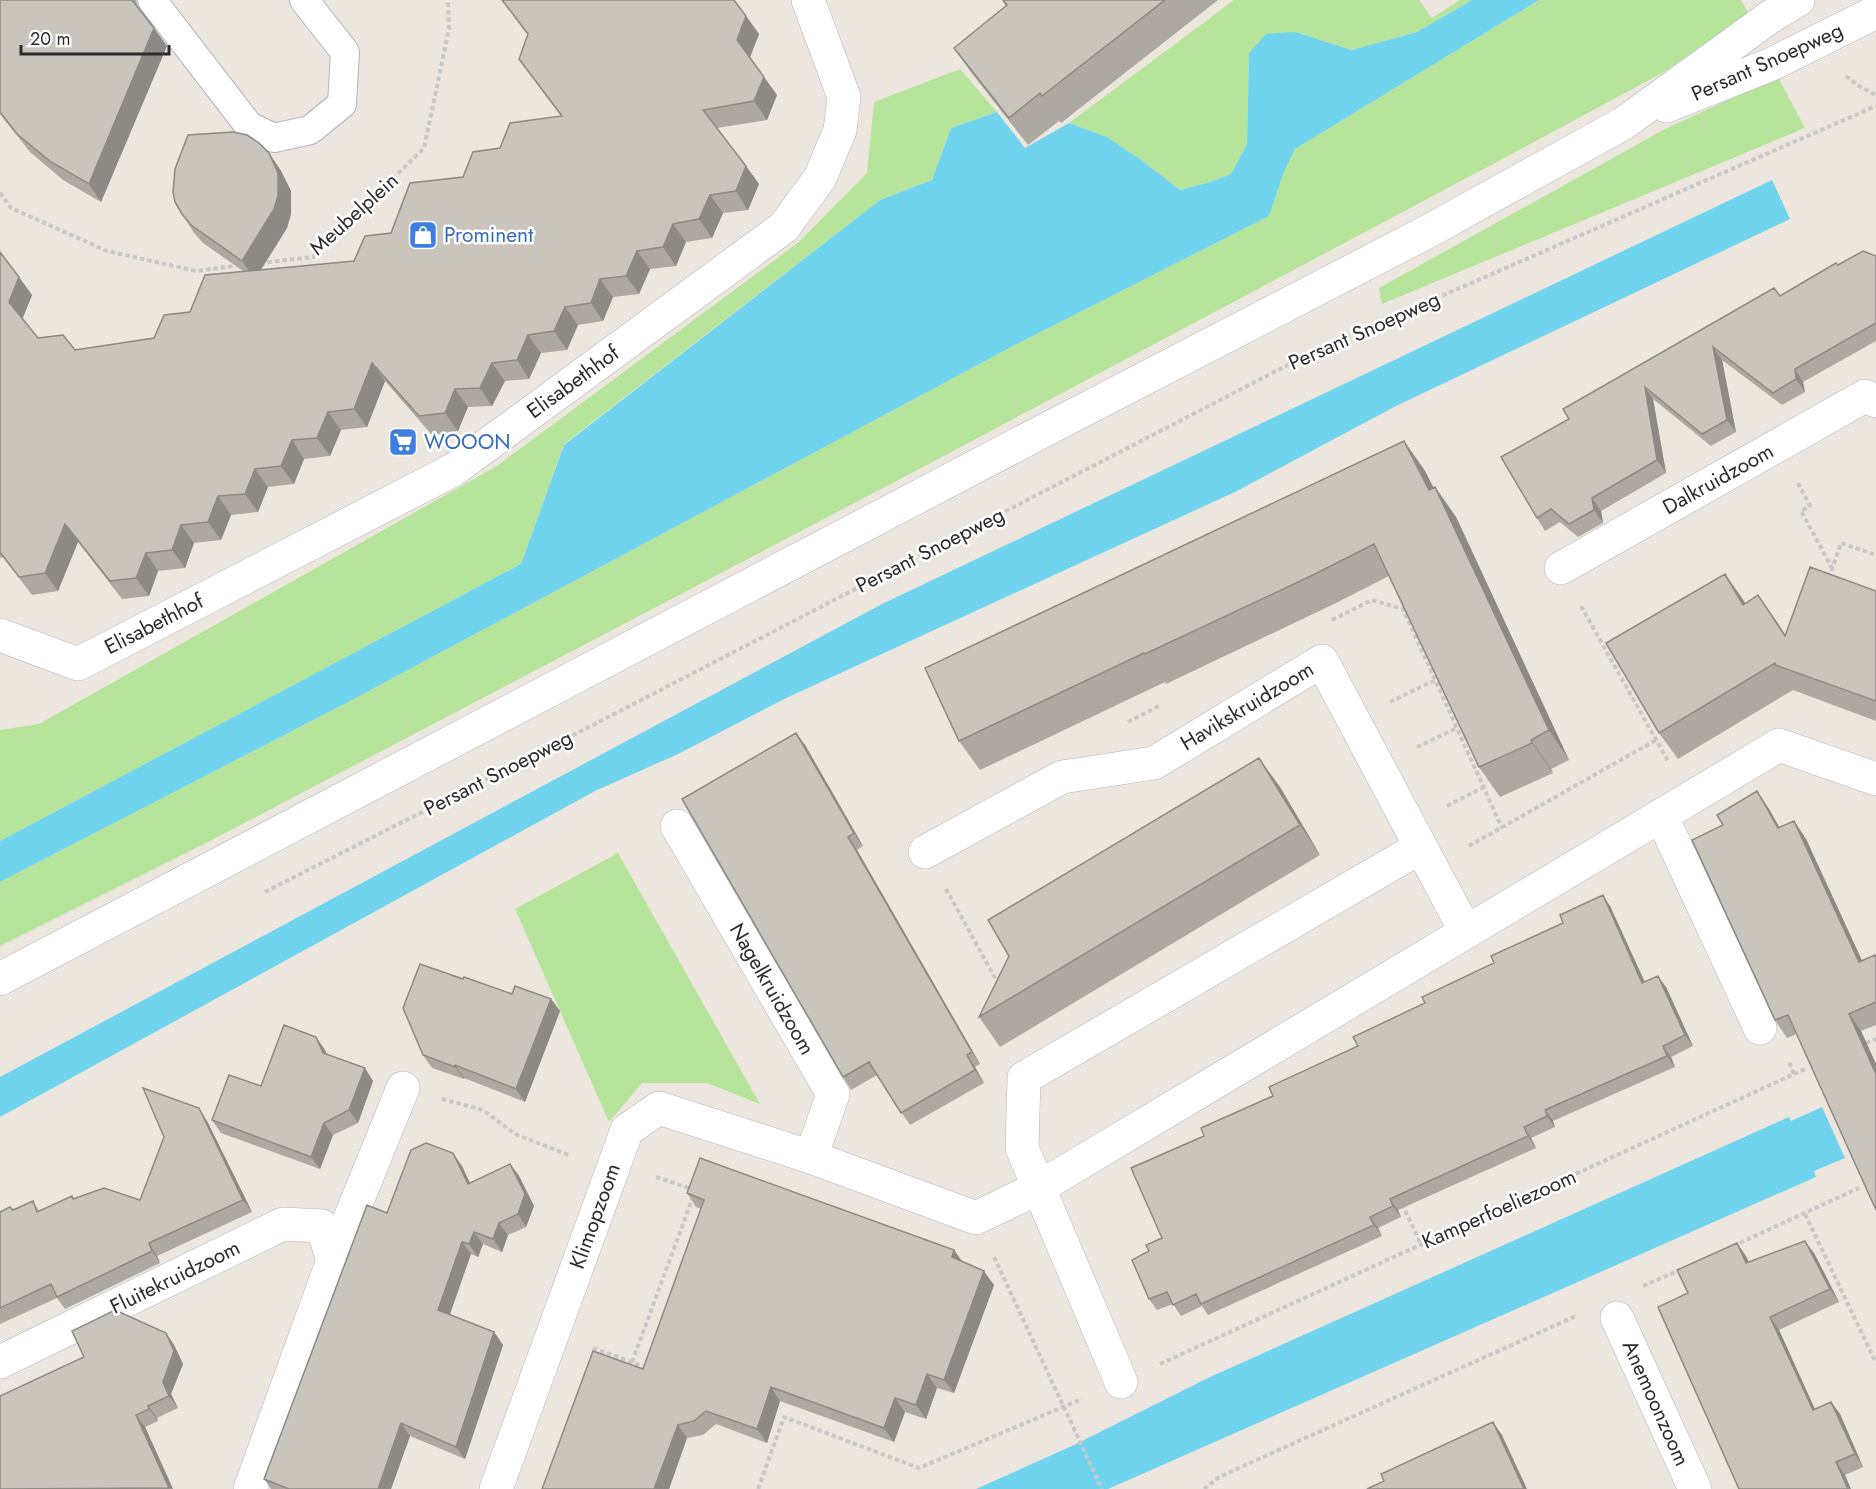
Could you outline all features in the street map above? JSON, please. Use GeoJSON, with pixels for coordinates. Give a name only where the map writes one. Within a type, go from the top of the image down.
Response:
{"type":"FeatureCollection","features":[{"type":"Feature","properties":{"kind":"street","name":"Elisabethhof"},"geometry":{"type":"LineString","coordinates":[[0,635],[78,664],[442,476],[784,227],[820,178],[840,130],[844,98],[808,0]]}},
{"type":"Feature","properties":{"kind":"street","name":"Persant Snoepweg"},"geometry":{"type":"LineString","coordinates":[[1624,123],[1770,17],[1798,0]]}},
{"type":"Feature","properties":{"kind":"street","name":"Persant Snoepweg"},"geometry":{"type":"LineString","coordinates":[[0,979],[1416,237],[1624,123],[1772,64],[1876,12]]}},
{"type":"Feature","properties":{"kind":"street","name":"Dalkruidzoom"},"geometry":{"type":"LineString","coordinates":[[1561,568],[1865,396],[1876,401]]}},
{"type":"Feature","properties":{"kind":"street","name":"Havikskruidzoom"},"geometry":{"type":"LineString","coordinates":[[925,852],[1062,777],[1154,763],[1322,661],[1466,932]]}},
{"type":"Feature","properties":{"kind":"street"},"geometry":{"type":"LineString","coordinates":[[811,1157],[976,1218],[1038,1188],[1779,745],[1876,779]]}},
{"type":"Feature","properties":{"kind":"street"},"geometry":{"type":"LineString","coordinates":[[1661,816],[1760,1028]]}},
{"type":"Feature","properties":{"kind":"street","name":"Nagelkruidzoom"},"geometry":{"type":"LineString","coordinates":[[677,826],[833,1094],[811,1157]]}},
{"type":"Feature","properties":{"kind":"street"},"geometry":{"type":"LineString","coordinates":[[1121,1382],[1022,1148],[1024,1078],[1426,857]]}},
{"type":"Feature","properties":{"kind":"street"},"geometry":{"type":"LineString","coordinates":[[250,1489],[333,1260],[403,1088]]}},
{"type":"Feature","properties":{"kind":"street","name":"Klimopzoom"},"geometry":{"type":"LineString","coordinates":[[496,1489],[627,1130],[659,1108],[811,1157]]}},
{"type":"Feature","properties":{"kind":"street","name":"Fluitekruidzoom"},"geometry":{"type":"LineString","coordinates":[[0,1362],[283,1224],[322,1226],[333,1260]]}},
{"type":"Feature","properties":{"kind":"street","name":"Anemoonzoom"},"geometry":{"type":"LineString","coordinates":[[1617,1318],[1695,1489]]}},
{"type":"Feature","properties":{"kind":"lane"},"geometry":{"type":"LineString","coordinates":[[152,0],[249,126],[274,138],[310,130],[342,104],[345,52],[304,0]]}},
{"type":"Feature","properties":{"kind":"path","name":"Meubelplein"},"geometry":{"type":"LineString","coordinates":[[255,264],[313,256],[424,148],[449,29],[448,0]]}},
{"type":"Feature","properties":{"kind":"path","name":"Persant Snoepweg"},"geometry":{"type":"LineString","coordinates":[[264,892],[591,726],[1309,354],[1876,106]]}},
{"type":"Feature","properties":{"kind":"path"},"geometry":{"type":"LineString","coordinates":[[0,193],[11,208],[106,251],[196,271],[243,265]]}},
{"type":"Feature","properties":{"kind":"path"},"geometry":{"type":"LineString","coordinates":[[1777,446],[1810,506],[1801,511],[1832,568]]}},
{"type":"Feature","properties":{"kind":"path"},"geometry":{"type":"LineString","coordinates":[[1828,579],[1841,543],[1876,555]]}},
{"type":"Feature","properties":{"kind":"path"},"geometry":{"type":"LineString","coordinates":[[1561,568],[1689,798]]}},
{"type":"Feature","properties":{"kind":"path"},"geometry":{"type":"LineString","coordinates":[[1426,857],[1656,740]]}},
{"type":"Feature","properties":{"kind":"path"},"geometry":{"type":"LineString","coordinates":[[925,852],[1004,995]]}},
{"type":"Feature","properties":{"kind":"path"},"geometry":{"type":"LineString","coordinates":[[1760,1028],[1772,1024],[1794,1074]]}},
{"type":"Feature","properties":{"kind":"path"},"geometry":{"type":"LineString","coordinates":[[1866,1043],[1876,1039]]}},
{"type":"Feature","properties":{"kind":"path","name":"Kamperfoeliezoom"},"geometry":{"type":"LineString","coordinates":[[773,1413],[919,1468],[1121,1382],[1805,1069]]}},
{"type":"Feature","properties":{"kind":"path"},"geometry":{"type":"LineString","coordinates":[[403,1088],[483,1110],[515,1134],[611,1172]]}},
{"type":"Feature","properties":{"kind":"path"},"geometry":{"type":"LineString","coordinates":[[1729,1248],[1805,1215],[1859,1188]]}},
{"type":"Feature","properties":{"kind":"path"},"geometry":{"type":"LineString","coordinates":[[632,1362],[695,1191]]}},
{"type":"Feature","properties":{"kind":"path"},"geometry":{"type":"LineString","coordinates":[[1401,1201],[1421,1244]]}},
{"type":"Feature","properties":{"kind":"path"},"geometry":{"type":"LineString","coordinates":[[1805,1215],[1876,1363]]}},
{"type":"Feature","properties":{"kind":"path"},"geometry":{"type":"LineString","coordinates":[[976,1218],[1102,1489]]}},
{"type":"Feature","properties":{"kind":"path"},"geometry":{"type":"LineString","coordinates":[[1642,1287],[1686,1267]]}},
{"type":"Feature","properties":{"kind":"path"},"geometry":{"type":"LineString","coordinates":[[1204,1489],[1219,1478],[1577,1316]]}},
{"type":"Feature","properties":{"kind":"path"},"geometry":{"type":"LineString","coordinates":[[552,1333],[654,1370]]}},
{"type":"Feature","properties":{"kind":"path"},"geometry":{"type":"LineString","coordinates":[[596,1361],[600,1350]]}},
{"type":"Feature","properties":{"kind":"path"},"geometry":{"type":"LineString","coordinates":[[758,1489],[784,1417]]}},
{"type":"Feature","properties":{"kind":"green space"},"geometry":{"type":"Polygon","coordinates":[[[1234,0],[1419,0],[1432,18],[1460,0],[1472,0],[1417,32],[1352,50],[1295,32],[1249,53],[1247,144],[1231,174],[1207,183],[1180,190],[1107,137],[1069,123],[1234,0]]]}},
{"type":"Feature","properties":{"kind":"green space"},"geometry":{"type":"Polygon","coordinates":[[[1539,0],[1741,0],[1749,14],[1664,72],[1493,164],[923,467],[212,840],[0,946],[0,882],[350,701],[1015,345],[1269,216],[1284,172],[1295,149],[1539,0]]]}},
{"type":"Feature","properties":{"kind":"green space"},"geometry":{"type":"Polygon","coordinates":[[[960,69],[997,112],[951,128],[932,180],[880,200],[564,444],[521,564],[0,841],[0,730],[39,724],[497,466],[799,242],[867,173],[874,102],[960,69]]]}},
{"type":"Feature","properties":{"kind":"green space"},"geometry":{"type":"Polygon","coordinates":[[[1778,77],[1805,128],[1382,304],[1379,288],[1665,129],[1778,77]]]}},
{"type":"Feature","properties":{"kind":"green space"},"geometry":{"type":"Polygon","coordinates":[[[618,853],[760,1104],[707,1083],[642,1083],[609,1122],[515,909],[618,853]]]}},
{"type":"Feature","properties":{"kind":"water"},"geometry":{"type":"Polygon","coordinates":[[[1472,0],[1539,0],[1295,149],[1284,172],[1269,216],[1015,345],[350,701],[0,882],[0,841],[521,564],[564,445],[880,200],[932,180],[951,128],[997,112],[1025,148],[1069,123],[1107,137],[1180,190],[1231,174],[1247,144],[1249,53],[1266,34],[1295,32],[1352,50],[1417,32],[1472,0]]]}},
{"type":"Feature","properties":{"kind":"water"},"geometry":{"type":"Polygon","coordinates":[[[1772,180],[1790,219],[1396,406],[1235,492],[784,699],[678,754],[595,791],[0,1117],[0,1077],[882,604],[1772,180]]]}},
{"type":"Feature","properties":{"kind":"water"},"geometry":{"type":"Polygon","coordinates":[[[1822,1107],[1845,1158],[1814,1171],[1816,1177],[1108,1489],[976,1489],[1074,1445],[1210,1377],[1789,1117],[1791,1121],[1822,1107]]]}},
{"type":"Feature","properties":{"kind":"building"},"geometry":{"type":"Polygon","coordinates":[[[0,0],[132,0],[154,28],[89,184],[51,162],[17,134],[0,112],[0,0]]]}},
{"type":"Feature","properties":{"kind":"building"},"geometry":{"type":"Polygon","coordinates":[[[502,0],[734,0],[746,16],[737,40],[764,77],[754,101],[703,110],[746,166],[736,191],[710,195],[699,219],[673,224],[663,247],[637,251],[626,276],[600,279],[591,303],[565,307],[554,331],[528,335],[517,360],[492,363],[480,388],[455,389],[445,413],[419,416],[372,363],[354,409],[328,412],[317,438],[292,440],[281,466],[255,469],[245,494],[218,496],[208,522],[181,525],[172,550],[146,553],[136,578],[110,581],[65,524],[45,573],[19,577],[0,552],[0,252],[19,277],[9,302],[38,338],[63,335],[75,350],[154,338],[164,315],[190,312],[205,275],[354,261],[365,236],[391,233],[410,183],[463,177],[473,152],[500,148],[510,123],[562,116],[519,59],[528,34],[502,0]]]}},
{"type":"Feature","properties":{"kind":"building"},"geometry":{"type":"Polygon","coordinates":[[[1003,0],[1165,0],[1042,96],[1040,93],[1009,118],[954,48],[1007,5],[1003,0]]]}},
{"type":"Feature","properties":{"kind":"building"},"geometry":{"type":"Polygon","coordinates":[[[233,132],[247,135],[259,143],[269,153],[278,173],[278,196],[274,209],[242,261],[191,225],[175,202],[173,192],[175,169],[188,135],[233,132]]]}},
{"type":"Feature","properties":{"kind":"building"},"geometry":{"type":"Polygon","coordinates":[[[1863,251],[1876,256],[1876,323],[1795,369],[1796,379],[1773,393],[1713,347],[1727,420],[1702,434],[1645,387],[1657,460],[1592,498],[1594,510],[1569,524],[1551,509],[1537,518],[1501,457],[1569,419],[1563,409],[1774,288],[1780,296],[1836,263],[1838,265],[1863,251]]]}},
{"type":"Feature","properties":{"kind":"building"},"geometry":{"type":"Polygon","coordinates":[[[1404,441],[1429,490],[1435,487],[1549,730],[1531,740],[1532,743],[1479,767],[1374,544],[1313,575],[959,741],[925,668],[1404,441]]]}},
{"type":"Feature","properties":{"kind":"building"},"geometry":{"type":"Polygon","coordinates":[[[1810,567],[1876,591],[1876,701],[1775,665],[1775,663],[1659,733],[1606,643],[1725,574],[1743,605],[1758,595],[1785,636],[1810,567]]]}},
{"type":"Feature","properties":{"kind":"building"},"geometry":{"type":"Polygon","coordinates":[[[796,733],[854,833],[848,837],[972,1052],[967,1055],[975,1070],[901,1113],[869,1062],[843,1077],[682,799],[796,733]]]}},
{"type":"Feature","properties":{"kind":"building"},"geometry":{"type":"Polygon","coordinates":[[[1259,758],[1300,825],[979,1017],[1009,956],[988,920],[1259,758]]]}},
{"type":"Feature","properties":{"kind":"building"},"geometry":{"type":"Polygon","coordinates":[[[1757,791],[1778,828],[1794,821],[1859,962],[1875,955],[1876,958],[1876,1002],[1849,1014],[1876,1074],[1876,1210],[1788,1015],[1775,1020],[1692,840],[1723,825],[1717,815],[1757,791]]]}},
{"type":"Feature","properties":{"kind":"building"},"geometry":{"type":"Polygon","coordinates":[[[1603,895],[1642,983],[1658,976],[1685,1035],[1663,1046],[1667,1056],[1545,1110],[1547,1116],[1524,1127],[1528,1136],[1390,1199],[1393,1206],[1370,1217],[1374,1225],[1201,1304],[1196,1294],[1173,1305],[1167,1292],[1149,1299],[1132,1260],[1149,1251],[1146,1245],[1162,1238],[1131,1168],[1204,1136],[1201,1128],[1273,1096],[1269,1087],[1358,1046],[1353,1037],[1425,1003],[1422,997],[1494,963],[1491,956],[1563,923],[1560,915],[1603,895]]]}},
{"type":"Feature","properties":{"kind":"building"},"geometry":{"type":"Polygon","coordinates":[[[420,964],[512,994],[515,986],[551,999],[516,1089],[423,1055],[403,1008],[420,964]]]}},
{"type":"Feature","properties":{"kind":"building"},"geometry":{"type":"Polygon","coordinates":[[[284,1025],[316,1037],[323,1053],[365,1068],[349,1110],[324,1123],[311,1157],[212,1120],[229,1075],[261,1086],[284,1025]]]}},
{"type":"Feature","properties":{"kind":"building"},"geometry":{"type":"Polygon","coordinates":[[[143,1088],[199,1108],[243,1200],[149,1243],[152,1251],[57,1297],[51,1284],[0,1308],[0,1212],[10,1207],[13,1210],[33,1201],[37,1212],[72,1196],[73,1199],[104,1188],[140,1200],[164,1137],[143,1088]]]}},
{"type":"Feature","properties":{"kind":"building"},"geometry":{"type":"Polygon","coordinates":[[[426,1143],[453,1153],[468,1184],[510,1164],[525,1194],[518,1214],[499,1223],[493,1239],[474,1232],[469,1244],[462,1242],[438,1310],[494,1332],[456,1447],[401,1423],[378,1489],[289,1489],[264,1479],[367,1205],[387,1213],[411,1150],[426,1143]]]}},
{"type":"Feature","properties":{"kind":"building"},"geometry":{"type":"Polygon","coordinates":[[[700,1158],[954,1250],[952,1257],[984,1271],[944,1380],[927,1374],[916,1405],[895,1398],[884,1428],[771,1387],[757,1429],[706,1411],[694,1421],[678,1425],[654,1489],[542,1489],[593,1351],[643,1369],[704,1200],[687,1193],[700,1158]]]}},
{"type":"Feature","properties":{"kind":"building"},"geometry":{"type":"Polygon","coordinates":[[[1805,1241],[1830,1289],[1770,1317],[1813,1410],[1831,1402],[1855,1454],[1836,1462],[1848,1489],[1739,1489],[1658,1307],[1688,1293],[1677,1270],[1737,1243],[1746,1263],[1805,1241]]]}},
{"type":"Feature","properties":{"kind":"building"},"geometry":{"type":"Polygon","coordinates":[[[115,1310],[166,1333],[174,1351],[163,1382],[169,1396],[148,1406],[149,1409],[136,1415],[169,1488],[0,1489],[0,1396],[84,1357],[72,1331],[115,1310]]]}},
{"type":"Feature","properties":{"kind":"building"},"geometry":{"type":"Polygon","coordinates":[[[1493,1422],[1524,1489],[1367,1489],[1384,1481],[1381,1474],[1493,1422]]]}},
{"type":"Feature","properties":{"kind":"place","name":"Prominent"},"geometry":{"type":"Point","coordinates":[423,235]}},
{"type":"Feature","properties":{"kind":"place","name":"WOOON"},"geometry":{"type":"Point","coordinates":[403,442]}}]}
